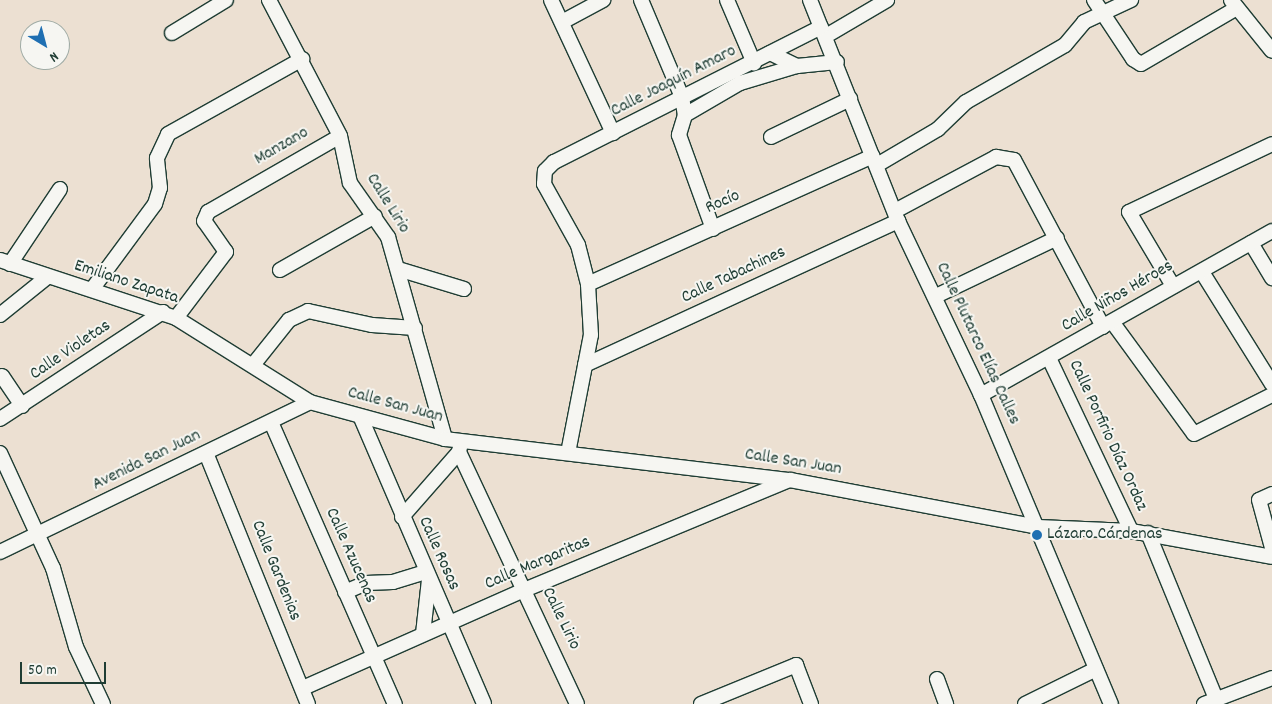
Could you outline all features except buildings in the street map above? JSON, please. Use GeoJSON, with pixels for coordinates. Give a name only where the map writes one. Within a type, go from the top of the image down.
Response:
{"type":"FeatureCollection","features":[{"type":"Feature","properties":{"kind":"street"},"geometry":{"type":"LineString","coordinates":[[172,33],[226,0]]}},
{"type":"Feature","properties":{"kind":"street","name":"Calle Lirio"},"geometry":{"type":"LineString","coordinates":[[269,0],[302,59],[340,136],[350,183],[388,237],[445,439]]}},
{"type":"Feature","properties":{"kind":"street"},"geometry":{"type":"LineString","coordinates":[[551,0],[614,133]]}},
{"type":"Feature","properties":{"kind":"street"},"geometry":{"type":"LineString","coordinates":[[562,22],[603,0]]}},
{"type":"Feature","properties":{"kind":"street"},"geometry":{"type":"LineString","coordinates":[[641,0],[682,97],[685,116],[679,135],[713,228]]}},
{"type":"Feature","properties":{"kind":"street"},"geometry":{"type":"LineString","coordinates":[[727,0],[754,62]]}},
{"type":"Feature","properties":{"kind":"street","name":"Calle Plutarco Elías Calles"},"geometry":{"type":"LineString","coordinates":[[810,0],[897,216],[981,395],[1111,704]]}},
{"type":"Feature","properties":{"kind":"street","name":"Calle Joaquín Amaro"},"geometry":{"type":"LineString","coordinates":[[588,284],[578,245],[544,184],[545,171],[682,97],[770,53],[824,31],[887,0]]}},
{"type":"Feature","properties":{"kind":"street"},"geometry":{"type":"LineString","coordinates":[[1094,0],[1133,59],[1146,64],[1234,4],[1272,51]]}},
{"type":"Feature","properties":{"kind":"street","name":"Rocío"},"geometry":{"type":"LineString","coordinates":[[588,284],[713,228],[875,160],[938,129],[966,102],[1030,68],[1065,45],[1078,26],[1131,0]]}},
{"type":"Feature","properties":{"kind":"street"},"geometry":{"type":"LineString","coordinates":[[770,53],[797,66]]}},
{"type":"Feature","properties":{"kind":"street"},"geometry":{"type":"LineString","coordinates":[[93,288],[155,204],[160,188],[156,158],[163,140],[302,59]]}},
{"type":"Feature","properties":{"kind":"street"},"geometry":{"type":"LineString","coordinates":[[685,116],[740,83],[797,66],[836,62]]}},
{"type":"Feature","properties":{"kind":"street"},"geometry":{"type":"LineString","coordinates":[[771,137],[850,99]]}},
{"type":"Feature","properties":{"kind":"street","name":"Manzano"},"geometry":{"type":"LineString","coordinates":[[176,318],[226,252],[204,217],[244,191],[340,136]]}},
{"type":"Feature","properties":{"kind":"street"},"geometry":{"type":"LineString","coordinates":[[1173,286],[1129,212],[1272,144]]}},
{"type":"Feature","properties":{"kind":"street","name":"Calle Tabachines"},"geometry":{"type":"LineString","coordinates":[[585,365],[897,216],[996,157],[1009,158],[1018,165],[1057,238]]}},
{"type":"Feature","properties":{"kind":"street"},"geometry":{"type":"LineString","coordinates":[[5,262],[60,189]]}},
{"type":"Feature","properties":{"kind":"street"},"geometry":{"type":"LineString","coordinates":[[280,270],[375,216]]}},
{"type":"Feature","properties":{"kind":"street","name":"Calle Niños Héroes"},"geometry":{"type":"LineString","coordinates":[[981,395],[1272,231]]}},
{"type":"Feature","properties":{"kind":"street"},"geometry":{"type":"LineString","coordinates":[[936,296],[1057,238],[1108,325],[1187,428],[1203,432],[1272,395]]}},
{"type":"Feature","properties":{"kind":"street"},"geometry":{"type":"LineString","coordinates":[[1251,243],[1272,278]]}},
{"type":"Feature","properties":{"kind":"street","name":"Emiliano Zapata"},"geometry":{"type":"LineString","coordinates":[[5,262],[46,278],[93,288],[163,312],[253,365],[310,402]]}},
{"type":"Feature","properties":{"kind":"street"},"geometry":{"type":"LineString","coordinates":[[398,269],[464,289]]}},
{"type":"Feature","properties":{"kind":"street"},"geometry":{"type":"LineString","coordinates":[[1202,272],[1272,384]]}},
{"type":"Feature","properties":{"kind":"street"},"geometry":{"type":"LineString","coordinates":[[0,315],[46,278]]}},
{"type":"Feature","properties":{"kind":"street"},"geometry":{"type":"LineString","coordinates":[[568,453],[590,335],[588,284]]}},
{"type":"Feature","properties":{"kind":"street"},"geometry":{"type":"LineString","coordinates":[[253,365],[289,320],[308,311],[372,325],[415,328]]}},
{"type":"Feature","properties":{"kind":"street","name":"Calle Violetas"},"geometry":{"type":"LineString","coordinates":[[0,420],[163,312]]}},
{"type":"Feature","properties":{"kind":"street","name":"Calle Porfirio Díaz Ordaz"},"geometry":{"type":"LineString","coordinates":[[1049,358],[1131,531]]}},
{"type":"Feature","properties":{"kind":"street"},"geometry":{"type":"LineString","coordinates":[[2,376],[22,406]]}},
{"type":"Feature","properties":{"kind":"street","name":"Calle San Juan"},"geometry":{"type":"LineString","coordinates":[[310,402],[361,418],[445,439],[460,447],[568,453],[790,480],[1038,527],[1148,533],[1272,556]]}},
{"type":"Feature","properties":{"kind":"street","name":"Avenida San Juan"},"geometry":{"type":"LineString","coordinates":[[0,552],[310,402]]}},
{"type":"Feature","properties":{"kind":"street","name":"Calle Rosas"},"geometry":{"type":"LineString","coordinates":[[361,418],[484,704]]}},
{"type":"Feature","properties":{"kind":"street","name":"Calle Azucenas"},"geometry":{"type":"LineString","coordinates":[[271,422],[395,704]]}},
{"type":"Feature","properties":{"kind":"street"},"geometry":{"type":"LineString","coordinates":[[402,516],[460,447]]}},
{"type":"Feature","properties":{"kind":"street","name":"Calle Lirio"},"geometry":{"type":"LineString","coordinates":[[460,447],[577,704]]}},
{"type":"Feature","properties":{"kind":"street"},"geometry":{"type":"LineString","coordinates":[[0,453],[59,583],[76,647],[103,704]]}},
{"type":"Feature","properties":{"kind":"street","name":"Calle Gardenias"},"geometry":{"type":"LineString","coordinates":[[206,453],[308,704]]}},
{"type":"Feature","properties":{"kind":"street","name":"Calle Margaritas"},"geometry":{"type":"LineString","coordinates":[[303,688],[524,590],[790,480]]}},
{"type":"Feature","properties":{"kind":"street"},"geometry":{"type":"LineString","coordinates":[[1272,494],[1259,500],[1272,548]]}},
{"type":"Feature","properties":{"kind":"street"},"geometry":{"type":"LineString","coordinates":[[1148,533],[1210,701],[1238,698],[1272,678]]}},
{"type":"Feature","properties":{"kind":"street"},"geometry":{"type":"LineString","coordinates":[[345,592],[366,582],[393,582],[428,576],[423,634]]}},
{"type":"Feature","properties":{"kind":"street"},"geometry":{"type":"LineString","coordinates":[[701,704],[796,664],[811,704]]}},
{"type":"Feature","properties":{"kind":"street"},"geometry":{"type":"LineString","coordinates":[[1024,704],[1096,669]]}},
{"type":"Feature","properties":{"kind":"street"},"geometry":{"type":"LineString","coordinates":[[937,679],[946,704]]}},
{"type":"Feature","properties":{"kind":"place","name":"Lázaro Cárdenas"},"geometry":{"type":"Point","coordinates":[1037,535]}}]}
